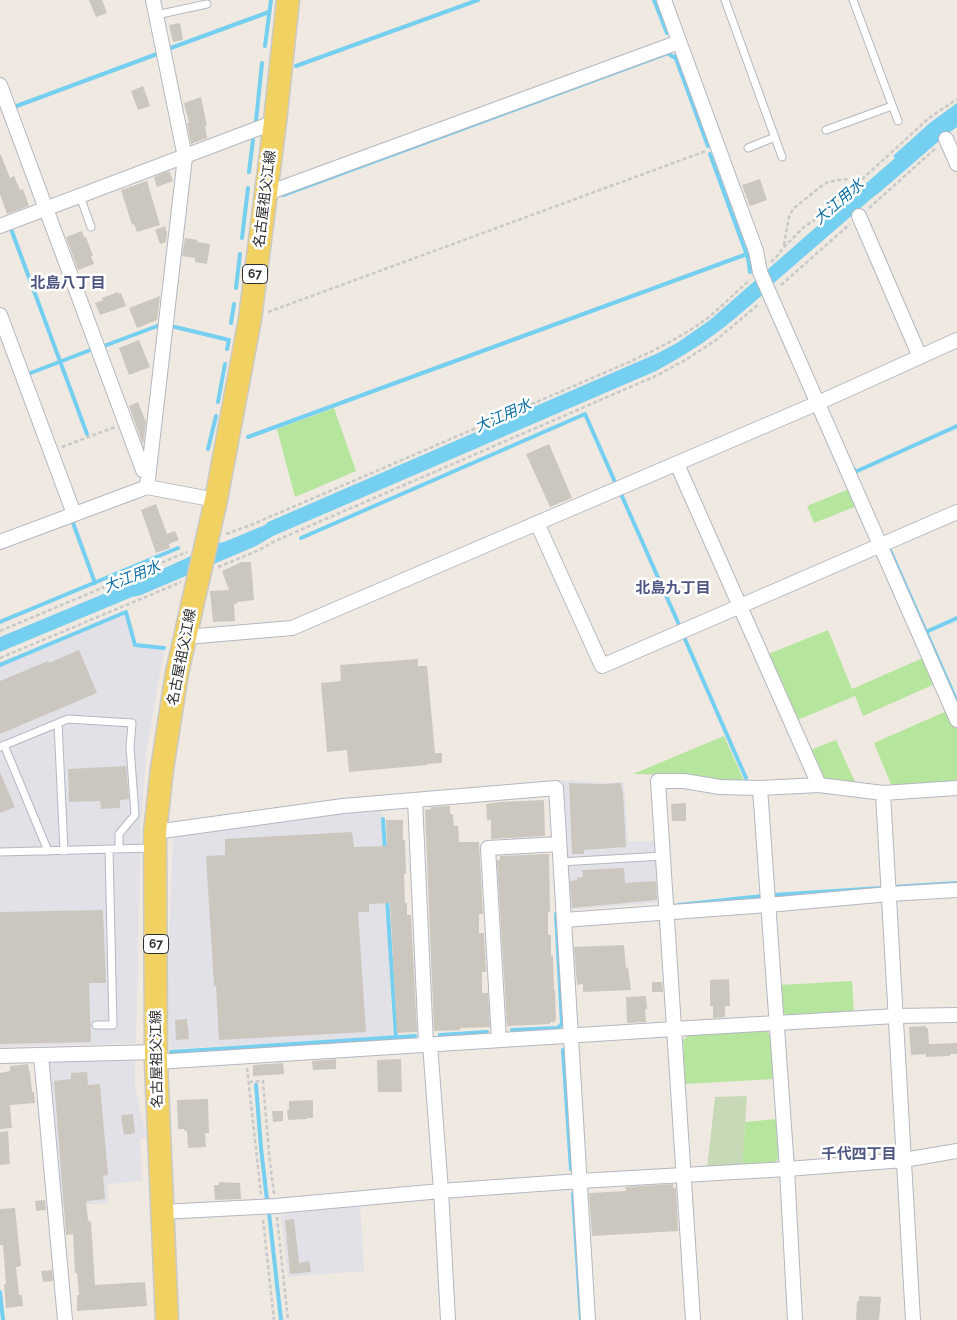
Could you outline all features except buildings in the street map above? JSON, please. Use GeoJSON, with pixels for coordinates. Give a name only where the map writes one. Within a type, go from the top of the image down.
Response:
{"type":"FeatureCollection","features":[{"type":"Feature","properties":{"kind":"main road","name":"名古屋祖父江線"},"geometry":{"type":"LineString","coordinates":[[167,1320],[156,1057],[155,840],[164,759],[177,673],[216,500],[250,319],[275,122],[288,0]]}},
{"type":"Feature","properties":{"kind":"street"},"geometry":{"type":"LineString","coordinates":[[147,487],[185,157],[153,0]]}},
{"type":"Feature","properties":{"kind":"street"},"geometry":{"type":"LineString","coordinates":[[664,0],[756,251],[760,272],[957,720]]}},
{"type":"Feature","properties":{"kind":"street"},"geometry":{"type":"LineString","coordinates":[[265,194],[679,42]]}},
{"type":"Feature","properties":{"kind":"street"},"geometry":{"type":"LineString","coordinates":[[0,85],[143,470],[149,470]]}},
{"type":"Feature","properties":{"kind":"street"},"geometry":{"type":"LineString","coordinates":[[0,226],[275,122]]}},
{"type":"Feature","properties":{"kind":"street"},"geometry":{"type":"LineString","coordinates":[[946,139],[957,164]]}},
{"type":"Feature","properties":{"kind":"street"},"geometry":{"type":"LineString","coordinates":[[859,216],[920,357]]}},
{"type":"Feature","properties":{"kind":"street"},"geometry":{"type":"LineString","coordinates":[[0,315],[74,514]]}},
{"type":"Feature","properties":{"kind":"street"},"geometry":{"type":"LineString","coordinates":[[186,637],[292,628],[818,403],[957,340]]}},
{"type":"Feature","properties":{"kind":"street"},"geometry":{"type":"LineString","coordinates":[[676,464],[819,785]]}},
{"type":"Feature","properties":{"kind":"street"},"geometry":{"type":"LineString","coordinates":[[0,542],[147,487],[216,500]]}},
{"type":"Feature","properties":{"kind":"street"},"geometry":{"type":"LineString","coordinates":[[537,523],[602,666],[957,512]]}},
{"type":"Feature","properties":{"kind":"street"},"geometry":{"type":"LineString","coordinates":[[693,1320],[658,781],[684,781],[720,787],[760,788],[819,785],[883,793],[957,788]]}},
{"type":"Feature","properties":{"kind":"street"},"geometry":{"type":"LineString","coordinates":[[155,840],[343,806],[556,788],[588,1320]]}},
{"type":"Feature","properties":{"kind":"street"},"geometry":{"type":"LineString","coordinates":[[760,788],[795,1320]]}},
{"type":"Feature","properties":{"kind":"street"},"geometry":{"type":"LineString","coordinates":[[883,793],[914,1320]]}},
{"type":"Feature","properties":{"kind":"street"},"geometry":{"type":"LineString","coordinates":[[415,800],[428,1044],[441,1191],[448,1320]]}},
{"type":"Feature","properties":{"kind":"street"},"geometry":{"type":"LineString","coordinates":[[499,1039],[488,848],[559,844]]}},
{"type":"Feature","properties":{"kind":"street"},"geometry":{"type":"LineString","coordinates":[[564,920],[957,890]]}},
{"type":"Feature","properties":{"kind":"street"},"geometry":{"type":"LineString","coordinates":[[0,1056],[246,1056],[896,1016],[957,1015]]}},
{"type":"Feature","properties":{"kind":"street"},"geometry":{"type":"LineString","coordinates":[[41,1055],[65,1320]]}},
{"type":"Feature","properties":{"kind":"street"},"geometry":{"type":"LineString","coordinates":[[162,1212],[269,1207],[441,1191],[904,1160],[957,1151]]}},
{"type":"Feature","properties":{"kind":"lane"},"geometry":{"type":"LineString","coordinates":[[725,0],[782,157]]}},
{"type":"Feature","properties":{"kind":"lane"},"geometry":{"type":"LineString","coordinates":[[853,0],[898,121]]}},
{"type":"Feature","properties":{"kind":"lane"},"geometry":{"type":"LineString","coordinates":[[156,15],[207,4]]}},
{"type":"Feature","properties":{"kind":"lane"},"geometry":{"type":"LineString","coordinates":[[826,130],[892,106]]}},
{"type":"Feature","properties":{"kind":"lane"},"geometry":{"type":"LineString","coordinates":[[748,148],[775,138]]}},
{"type":"Feature","properties":{"kind":"lane"},"geometry":{"type":"LineString","coordinates":[[80,196],[91,227]]}},
{"type":"Feature","properties":{"kind":"lane"},"geometry":{"type":"LineString","coordinates":[[48,851],[2,746],[68,719],[132,723],[130,747],[135,815],[119,834],[119,849]]}},
{"type":"Feature","properties":{"kind":"lane"},"geometry":{"type":"LineString","coordinates":[[58,723],[64,851]]}},
{"type":"Feature","properties":{"kind":"lane"},"geometry":{"type":"LineString","coordinates":[[0,852],[109,850],[155,840]]}},
{"type":"Feature","properties":{"kind":"lane"},"geometry":{"type":"LineString","coordinates":[[96,1025],[113,1025],[109,850]]}},
{"type":"Feature","properties":{"kind":"lane"},"geometry":{"type":"LineString","coordinates":[[560,862],[663,856]]}},
{"type":"Feature","properties":{"kind":"path"},"geometry":{"type":"LineString","coordinates":[[0,632],[627,363],[674,340],[708,317],[760,272],[804,227],[825,213],[929,118],[957,99]]}},
{"type":"Feature","properties":{"kind":"path"},"geometry":{"type":"LineString","coordinates":[[0,658],[256,551],[275,541],[658,375],[716,340],[946,139]]}},
{"type":"Feature","properties":{"kind":"path"},"geometry":{"type":"LineString","coordinates":[[250,319],[717,147]]}},
{"type":"Feature","properties":{"kind":"path"},"geometry":{"type":"LineString","coordinates":[[784,247],[785,233],[793,209],[828,182],[863,178]]}},
{"type":"Feature","properties":{"kind":"path"},"geometry":{"type":"LineString","coordinates":[[51,452],[126,423]]}},
{"type":"Feature","properties":{"kind":"path"},"geometry":{"type":"LineString","coordinates":[[246,1056],[288,1320]]}},
{"type":"Feature","properties":{"kind":"path"},"geometry":{"type":"LineString","coordinates":[[249,1082],[263,1081],[269,1153],[269,1207],[274,1320]]}},
{"type":"Feature","properties":{"kind":"shaded area"},"geometry":{"type":"Polygon","coordinates":[[[125,615],[134,646],[164,650],[146,754],[141,825],[136,1043],[0,1047],[0,667],[125,615]]]}},
{"type":"Feature","properties":{"kind":"shaded area"},"geometry":{"type":"Polygon","coordinates":[[[561,780],[606,783],[624,782],[628,842],[656,841],[661,902],[569,910],[561,780]]]}},
{"type":"Feature","properties":{"kind":"shaded area"},"geometry":{"type":"Polygon","coordinates":[[[381,810],[393,1036],[170,1049],[167,994],[173,837],[342,813],[381,810]]]}},
{"type":"Feature","properties":{"kind":"shaded area"},"geometry":{"type":"Polygon","coordinates":[[[135,1056],[135,1085],[141,1116],[148,1137],[140,1139],[142,1181],[107,1184],[108,1203],[61,1206],[47,1062],[52,1058],[135,1056]]]}},
{"type":"Feature","properties":{"kind":"shaded area"},"geometry":{"type":"Polygon","coordinates":[[[360,1204],[364,1271],[288,1277],[281,1217],[286,1210],[360,1204]]]}},
{"type":"Feature","properties":{"kind":"green space"},"geometry":{"type":"Polygon","coordinates":[[[334,408],[356,471],[295,497],[277,429],[334,408]]]}},
{"type":"Feature","properties":{"kind":"green space"},"geometry":{"type":"Polygon","coordinates":[[[849,489],[857,506],[814,523],[807,506],[849,489]]]}},
{"type":"Feature","properties":{"kind":"green space"},"geometry":{"type":"Polygon","coordinates":[[[828,630],[852,689],[925,657],[937,683],[863,716],[855,696],[795,721],[766,655],[828,630]]]}},
{"type":"Feature","properties":{"kind":"green space"},"geometry":{"type":"Polygon","coordinates":[[[949,710],[957,728],[957,783],[892,787],[874,743],[949,710]]]}},
{"type":"Feature","properties":{"kind":"green space"},"geometry":{"type":"Polygon","coordinates":[[[724,736],[745,783],[685,775],[633,774],[724,736]]]}},
{"type":"Feature","properties":{"kind":"green space"},"geometry":{"type":"Polygon","coordinates":[[[836,740],[856,784],[825,781],[820,777],[808,751],[836,740]]]}},
{"type":"Feature","properties":{"kind":"green space"},"geometry":{"type":"Polygon","coordinates":[[[852,981],[854,1013],[788,1017],[782,1011],[780,985],[852,981]]]}},
{"type":"Feature","properties":{"kind":"green space"},"geometry":{"type":"Polygon","coordinates":[[[766,1030],[771,1036],[774,1079],[685,1084],[683,1040],[689,1035],[766,1030]]]}},
{"type":"Feature","properties":{"kind":"green space"},"geometry":{"type":"Polygon","coordinates":[[[747,1096],[742,1166],[707,1168],[715,1097],[747,1096]]]}},
{"type":"Feature","properties":{"kind":"green space"},"geometry":{"type":"Polygon","coordinates":[[[777,1119],[780,1157],[773,1164],[742,1166],[745,1122],[777,1119]]]}},
{"type":"Feature","properties":{"kind":"water"},"geometry":{"type":"Polygon","coordinates":[[[957,103],[957,127],[872,198],[725,327],[703,343],[656,371],[273,536],[256,546],[0,652],[0,637],[130,584],[219,543],[265,525],[268,522],[656,354],[677,343],[710,320],[895,158],[893,156],[931,122],[957,103]]]}},
{"type":"Feature","properties":{"kind":"waterway"},"geometry":{"type":"LineString","coordinates":[[265,46],[271,0]]}},
{"type":"Feature","properties":{"kind":"waterway"},"geometry":{"type":"LineString","coordinates":[[296,66],[478,0]]}},
{"type":"Feature","properties":{"kind":"waterway"},"geometry":{"type":"LineString","coordinates":[[654,0],[667,33]]}},
{"type":"Feature","properties":{"kind":"waterway"},"geometry":{"type":"LineString","coordinates":[[168,49],[269,12]]}},
{"type":"Feature","properties":{"kind":"waterway"},"geometry":{"type":"LineString","coordinates":[[283,195],[668,53],[673,57],[675,56],[708,146]]}},
{"type":"Feature","properties":{"kind":"waterway"},"geometry":{"type":"LineString","coordinates":[[14,107],[157,54]]}},
{"type":"Feature","properties":{"kind":"waterway"},"geometry":{"type":"LineString","coordinates":[[256,121],[262,63]]}},
{"type":"Feature","properties":{"kind":"waterway"},"geometry":{"type":"LineString","coordinates":[[249,172],[253,140]]}},
{"type":"Feature","properties":{"kind":"waterway"},"geometry":{"type":"LineString","coordinates":[[710,154],[748,258],[750,272]]}},
{"type":"Feature","properties":{"kind":"waterway"},"geometry":{"type":"LineString","coordinates":[[242,238],[248,188]]}},
{"type":"Feature","properties":{"kind":"waterway"},"geometry":{"type":"LineString","coordinates":[[11,229],[87,434]]}},
{"type":"Feature","properties":{"kind":"waterway"},"geometry":{"type":"LineString","coordinates":[[236,288],[240,254]]}},
{"type":"Feature","properties":{"kind":"waterway"},"geometry":{"type":"LineString","coordinates":[[248,437],[747,254]]}},
{"type":"Feature","properties":{"kind":"waterway"},"geometry":{"type":"LineString","coordinates":[[231,323],[234,304]]}},
{"type":"Feature","properties":{"kind":"waterway"},"geometry":{"type":"LineString","coordinates":[[104,346],[160,325]]}},
{"type":"Feature","properties":{"kind":"waterway"},"geometry":{"type":"LineString","coordinates":[[171,326],[229,340],[227,349]]}},
{"type":"Feature","properties":{"kind":"waterway"},"geometry":{"type":"LineString","coordinates":[[28,374],[93,349]]}},
{"type":"Feature","properties":{"kind":"waterway"},"geometry":{"type":"LineString","coordinates":[[218,402],[225,364]]}},
{"type":"Feature","properties":{"kind":"waterway"},"geometry":{"type":"LineString","coordinates":[[301,538],[585,414],[615,482]]}},
{"type":"Feature","properties":{"kind":"waterway"},"geometry":{"type":"LineString","coordinates":[[208,449],[216,416]]}},
{"type":"Feature","properties":{"kind":"waterway"},"geometry":{"type":"LineString","coordinates":[[854,469],[855,472],[957,426]]}},
{"type":"Feature","properties":{"kind":"waterway"},"geometry":{"type":"LineString","coordinates":[[621,494],[680,627]]}},
{"type":"Feature","properties":{"kind":"waterway","name":"大江用水"},"geometry":{"type":"LineString","coordinates":[[72,520],[95,583]]}},
{"type":"Feature","properties":{"kind":"waterway","name":"大江用水"},"geometry":{"type":"LineString","coordinates":[[0,622],[178,548]]}},
{"type":"Feature","properties":{"kind":"waterway"},"geometry":{"type":"LineString","coordinates":[[889,548],[957,702]]}},
{"type":"Feature","properties":{"kind":"waterway"},"geometry":{"type":"LineString","coordinates":[[0,665],[126,612],[135,645],[164,648]]}},
{"type":"Feature","properties":{"kind":"waterway"},"geometry":{"type":"LineString","coordinates":[[926,632],[957,618]]}},
{"type":"Feature","properties":{"kind":"waterway"},"geometry":{"type":"LineString","coordinates":[[684,637],[746,778]]}},
{"type":"Feature","properties":{"kind":"waterway"},"geometry":{"type":"LineString","coordinates":[[383,819],[385,851]]}},
{"type":"Feature","properties":{"kind":"waterway"},"geometry":{"type":"LineString","coordinates":[[893,887],[957,883]]}},
{"type":"Feature","properties":{"kind":"waterway"},"geometry":{"type":"LineString","coordinates":[[773,895],[881,888]]}},
{"type":"Feature","properties":{"kind":"waterway"},"geometry":{"type":"LineString","coordinates":[[678,905],[762,896]]}},
{"type":"Feature","properties":{"kind":"waterway"},"geometry":{"type":"LineString","coordinates":[[387,898],[396,1038]]}},
{"type":"Feature","properties":{"kind":"waterway"},"geometry":{"type":"LineString","coordinates":[[512,1030],[558,1028],[562,1024],[556,914]]}},
{"type":"Feature","properties":{"kind":"waterway"},"geometry":{"type":"LineString","coordinates":[[440,1035],[487,1032]]}},
{"type":"Feature","properties":{"kind":"waterway"},"geometry":{"type":"LineString","coordinates":[[171,1052],[415,1036]]}},
{"type":"Feature","properties":{"kind":"waterway"},"geometry":{"type":"LineString","coordinates":[[563,1050],[571,1169]]}},
{"type":"Feature","properties":{"kind":"waterway"},"geometry":{"type":"LineString","coordinates":[[256,1085],[267,1200]]}},
{"type":"Feature","properties":{"kind":"waterway"},"geometry":{"type":"LineString","coordinates":[[573,1194],[581,1320]]}},
{"type":"Feature","properties":{"kind":"waterway"},"geometry":{"type":"LineString","coordinates":[[269,1213],[281,1320]]}},
{"type":"Feature","properties":{"kind":"waterway"},"geometry":{"type":"LineString","coordinates":[[0,1292],[3,1320]]}},
{"type":"Feature","properties":{"kind":"district","name":"北島八丁目"},"geometry":{"type":"Point","coordinates":[68,283]}},
{"type":"Feature","properties":{"kind":"district","name":"北島九丁目"},"geometry":{"type":"Point","coordinates":[673,588]}},
{"type":"Feature","properties":{"kind":"district","name":"千代四丁目"},"geometry":{"type":"Point","coordinates":[859,1154]}}]}
